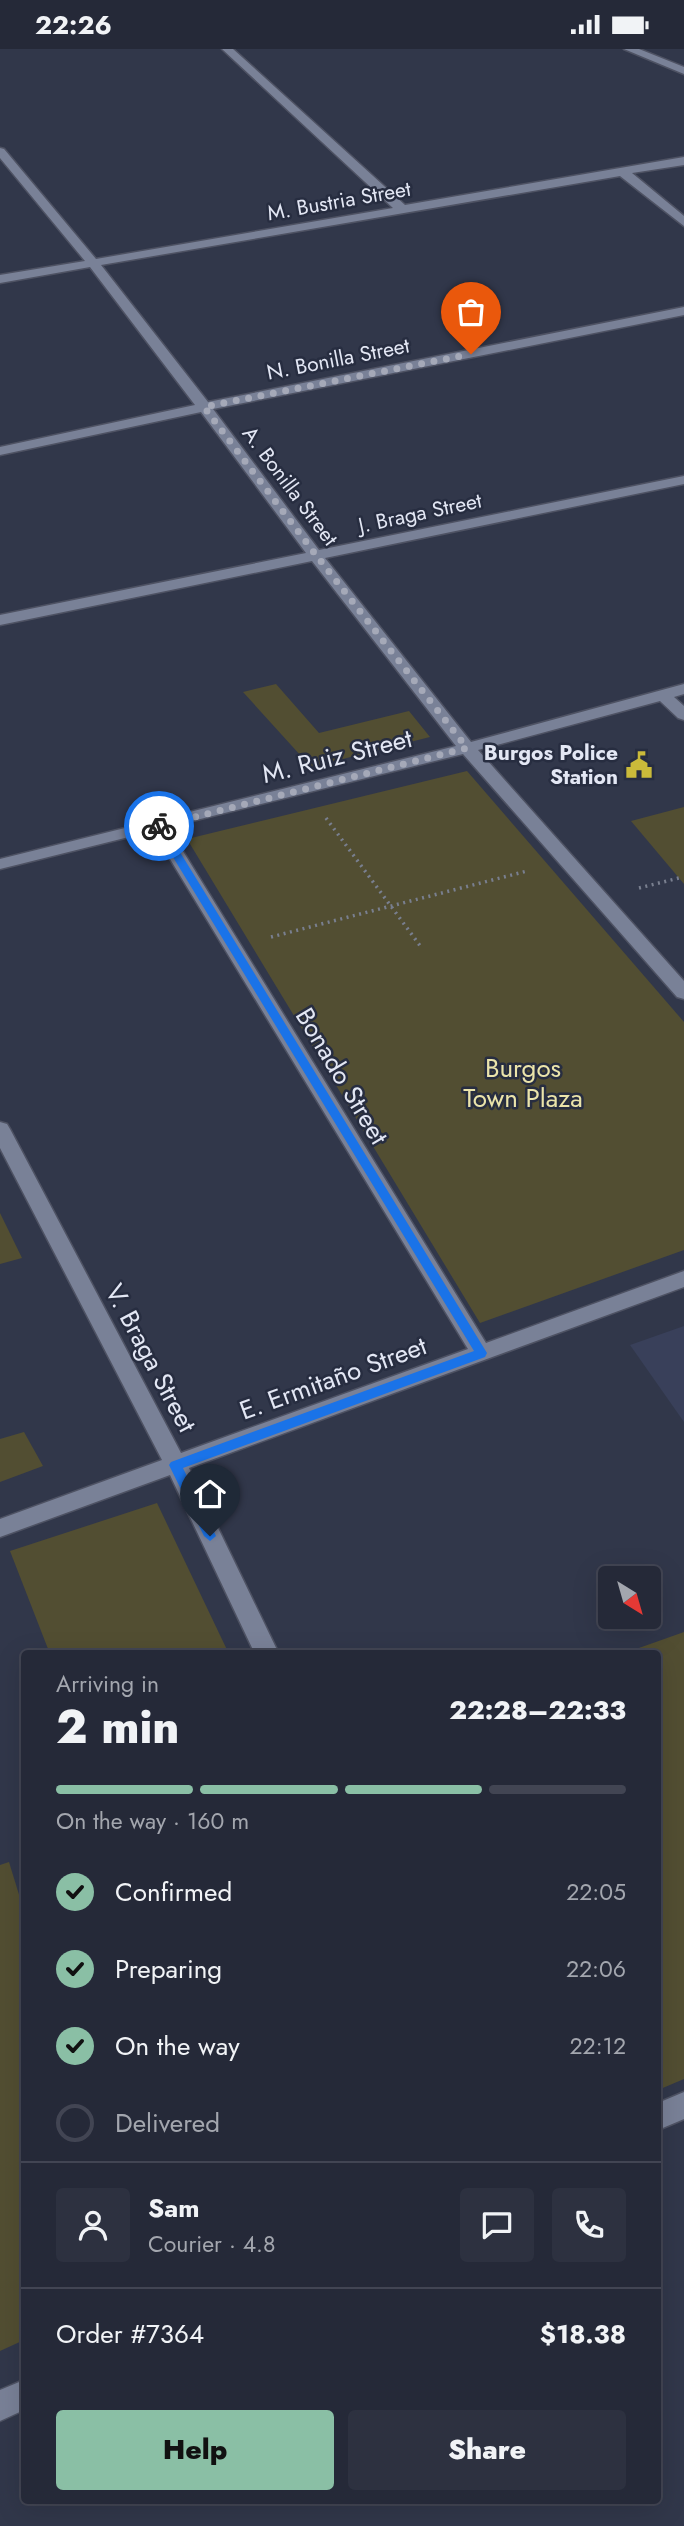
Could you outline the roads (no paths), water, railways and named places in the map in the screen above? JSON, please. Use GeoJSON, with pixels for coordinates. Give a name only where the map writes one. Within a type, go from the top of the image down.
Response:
{"type":"FeatureCollection","features":[{"type":"Feature","properties":{"kind":"street"},"geometry":{"type":"LineString","coordinates":[[228,49],[402,209]]}},
{"type":"Feature","properties":{"kind":"street"},"geometry":{"type":"LineString","coordinates":[[629,49],[684,71]]}},
{"type":"Feature","properties":{"kind":"street","name":"A. Bonilla Street"},"geometry":{"type":"LineString","coordinates":[[0,152],[93,262],[467,748],[684,993]]}},
{"type":"Feature","properties":{"kind":"street","name":"M. Bustria Street"},"geometry":{"type":"LineString","coordinates":[[0,279],[684,161]]}},
{"type":"Feature","properties":{"kind":"street"},"geometry":{"type":"LineString","coordinates":[[622,171],[684,222]]}},
{"type":"Feature","properties":{"kind":"street","name":"N. Bonilla Street"},"geometry":{"type":"LineString","coordinates":[[0,451],[204,407],[684,311]]}},
{"type":"Feature","properties":{"kind":"street","name":"J. Braga Street"},"geometry":{"type":"LineString","coordinates":[[0,620],[684,480]]}},
{"type":"Feature","properties":{"kind":"street","name":"M. Ruiz Street"},"geometry":{"type":"LineString","coordinates":[[0,864],[467,748],[684,689]]}},
{"type":"Feature","properties":{"kind":"street"},"geometry":{"type":"LineString","coordinates":[[663,695],[684,715]]}},
{"type":"Feature","properties":{"kind":"street","name":"Bonado Street"},"geometry":{"type":"LineString","coordinates":[[159,826],[481,1353]]}},
{"type":"Feature","properties":{"kind":"street","name":"V. Braga Street"},"geometry":{"type":"LineString","coordinates":[[0,1129],[176,1465],[265,1650]]}},
{"type":"Feature","properties":{"kind":"street","name":"E. Ermitaño Street"},"geometry":{"type":"LineString","coordinates":[[0,1528],[684,1279]]}},
{"type":"Feature","properties":{"kind":"street"},"geometry":{"type":"LineString","coordinates":[[661,2116],[684,2105]]}},
{"type":"Feature","properties":{"kind":"street"},"geometry":{"type":"LineString","coordinates":[[0,2406],[21,2396]]}},
{"type":"Feature","properties":{"kind":"place","name":"Burgos Police Station"},"geometry":{"type":"Point","coordinates":[639,765]}},
{"type":"Feature","properties":{"kind":"park label","name":"Burgos Town Plaza"},"geometry":{"type":"Point","coordinates":[523,1082]}}]}
